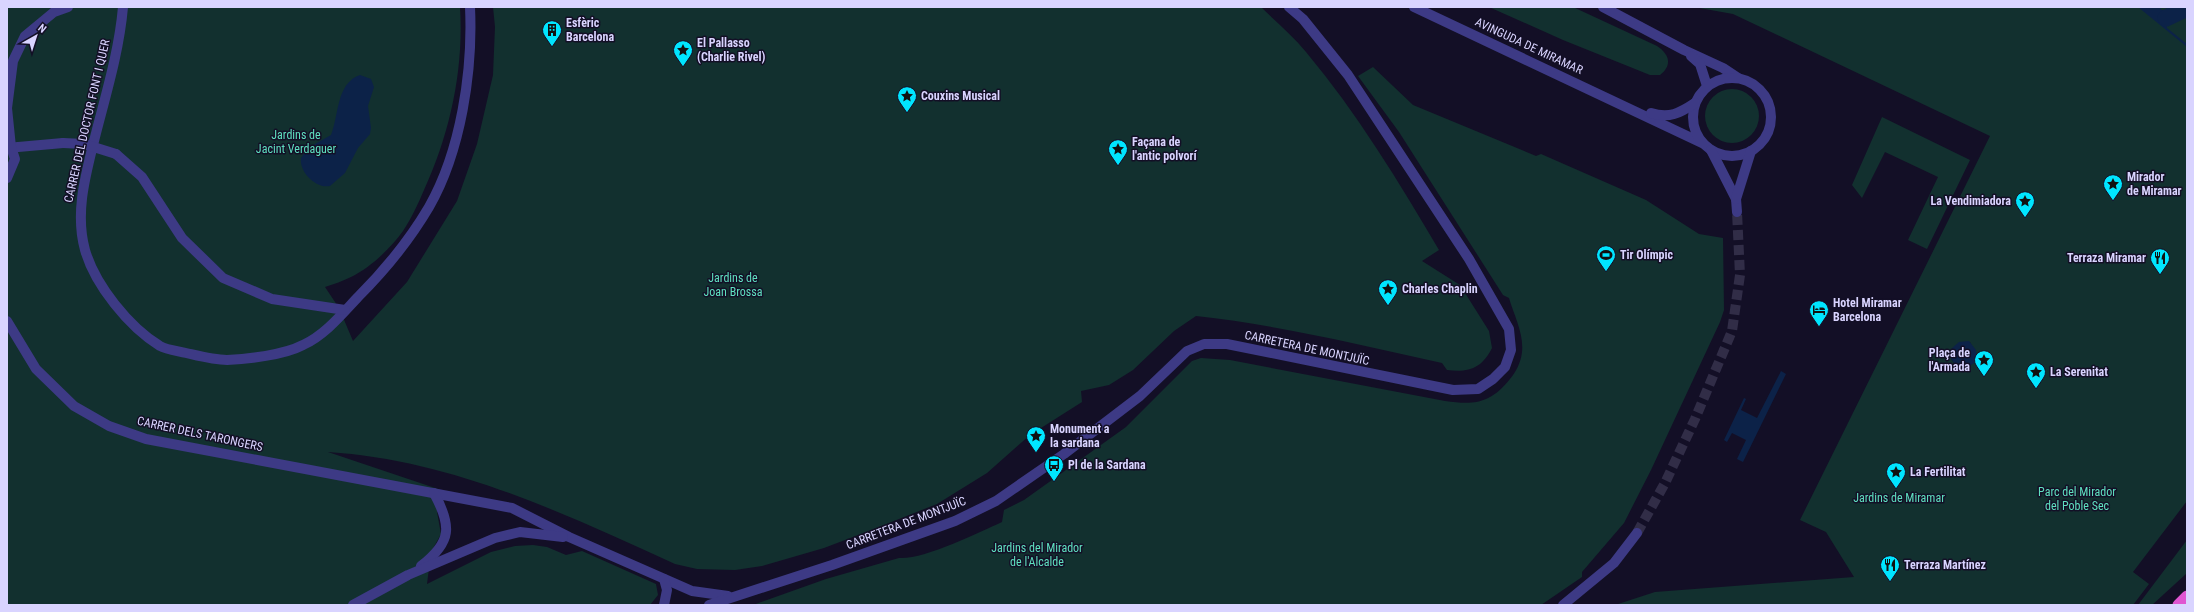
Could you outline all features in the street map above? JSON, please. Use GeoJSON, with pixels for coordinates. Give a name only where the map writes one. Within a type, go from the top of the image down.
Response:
{"type":"FeatureCollection","features":[{"type":"Feature","properties":{"kind":"highway"},"geometry":{"type":"LineString","coordinates":[[2178,605],[2187,596]]}},
{"type":"Feature","properties":{"kind":"street"},"geometry":{"type":"LineString","coordinates":[[7,178],[15,159],[9,148],[7,108],[13,61],[25,36],[54,12],[68,7]]}},
{"type":"Feature","properties":{"kind":"street","name":"CARRER DEL DOCTOR FONT I QUER"},"geometry":{"type":"LineString","coordinates":[[123,7],[121,29],[85,177],[80,213],[85,250],[108,296],[130,323],[162,347],[226,360],[279,353],[303,346],[320,334],[346,310]]}},
{"type":"Feature","properties":{"kind":"street"},"geometry":{"type":"LineString","coordinates":[[9,148],[63,143],[84,144],[116,154],[142,177],[182,238],[223,278],[272,299],[346,310],[385,270],[430,206],[448,162],[462,115],[468,70],[470,7]]}},
{"type":"Feature","properties":{"kind":"street","name":"CARRETERA DE MONTJUÏC"},"geometry":{"type":"LineString","coordinates":[[709,605],[832,566],[955,521],[996,501],[1064,454],[1134,401],[1187,351],[1204,344],[1227,344],[1453,390],[1478,389],[1493,379],[1505,367],[1511,350],[1509,329],[1483,282],[1348,75],[1303,19],[1289,7]]}},
{"type":"Feature","properties":{"kind":"street","name":"AVINGUDA DE MIRAMAR"},"geometry":{"type":"LineString","coordinates":[[1414,7],[1633,108],[1679,133],[1702,143]]}},
{"type":"Feature","properties":{"kind":"street"},"geometry":{"type":"LineString","coordinates":[[1603,7],[1684,50],[1723,68],[1738,78]]}},
{"type":"Feature","properties":{"kind":"street"},"geometry":{"type":"LineString","coordinates":[[1684,50],[1700,64],[1707,86]]}},
{"type":"Feature","properties":{"kind":"street"},"geometry":{"type":"LineString","coordinates":[[1727,78],[1738,78],[1749,81],[1758,88],[1765,97],[1770,108],[1771,121],[1768,133],[1761,143],[1751,151],[1731,156],[1711,150],[1702,143],[1693,124],[1695,103],[1707,86],[1727,78]]}},
{"type":"Feature","properties":{"kind":"street","name":"AVINGUDA DE MIRAMAR"},"geometry":{"type":"LineString","coordinates":[[1633,108],[1662,117],[1678,114],[1695,103]]}},
{"type":"Feature","properties":{"kind":"street"},"geometry":{"type":"LineString","coordinates":[[1711,150],[1736,199]]}},
{"type":"Feature","properties":{"kind":"street"},"geometry":{"type":"LineString","coordinates":[[1737,212],[1736,199],[1751,151]]}},
{"type":"Feature","properties":{"kind":"street","name":"CARRER DELS TARONGERS"},"geometry":{"type":"LineString","coordinates":[[7,321],[36,369],[74,406],[109,426],[146,439],[434,492],[512,508],[569,538],[692,591],[714,595],[735,596]]}},
{"type":"Feature","properties":{"kind":"street","name":"CARRER DELS TARONGERS"},"geometry":{"type":"LineString","coordinates":[[408,576],[435,555],[444,541],[446,525],[445,517],[434,492]]}},
{"type":"Feature","properties":{"kind":"street","name":"CARRER DELS TARONGERS"},"geometry":{"type":"LineString","coordinates":[[353,605],[408,576],[495,538],[520,532],[569,538]]}},
{"type":"Feature","properties":{"kind":"street"},"geometry":{"type":"LineString","coordinates":[[1563,605],[1614,563],[1637,533]]}},
{"type":"Feature","properties":{"kind":"street"},"geometry":{"type":"LineString","coordinates":[[664,579],[667,590],[664,605]]}},
{"type":"Feature","properties":{"kind":"green space","name":"Jardins de Joan Brossa"},"geometry":{"type":"Polygon","coordinates":[[[7,7],[460,7],[460,54],[453,101],[441,146],[417,206],[403,231],[380,257],[358,273],[345,280],[325,287],[339,308],[353,341],[407,282],[457,201],[477,144],[493,75],[495,27],[493,7],[1261,7],[1301,46],[1325,75],[1377,148],[1439,250],[1422,261],[1460,285],[1489,331],[1492,348],[1479,365],[1468,370],[1455,371],[1447,370],[1442,363],[1289,330],[1196,316],[1174,331],[1133,370],[1109,385],[1081,391],[1082,402],[1030,435],[987,473],[937,504],[824,548],[762,566],[735,570],[697,569],[675,564],[549,508],[463,478],[419,466],[374,457],[328,452],[441,490],[437,512],[441,534],[431,552],[427,584],[491,552],[515,546],[533,545],[547,547],[566,555],[582,551],[656,584],[658,595],[650,605],[7,605],[7,7]]]}},
{"type":"Feature","properties":{"kind":"green space"},"geometry":{"type":"Polygon","coordinates":[[[1489,7],[1573,7],[1657,46],[1667,56],[1668,64],[1660,75],[1650,75],[1563,40],[1489,7]]]}},
{"type":"Feature","properties":{"kind":"green space"},"geometry":{"type":"Polygon","coordinates":[[[1694,7],[2187,7],[2187,501],[2133,572],[2149,584],[2133,605],[1615,605],[1655,592],[1854,577],[1826,532],[1800,520],[1990,136],[1733,14],[1694,7]],[[1970,342],[1958,345],[1951,359],[1958,368],[1969,365],[1975,353],[1970,342]]]}},
{"type":"Feature","properties":{"kind":"green space","name":"Jardins del Mirador de l'Alcalde"},"geometry":{"type":"Polygon","coordinates":[[[1373,67],[1413,105],[1536,156],[1541,154],[1646,200],[1699,234],[1723,238],[1724,310],[1720,322],[1651,470],[1624,523],[1582,572],[1582,577],[1541,605],[753,605],[826,579],[899,558],[922,555],[965,539],[1002,522],[1004,510],[1024,500],[1126,427],[1192,361],[1201,358],[1230,360],[1445,401],[1465,403],[1481,401],[1495,394],[1503,387],[1514,373],[1522,352],[1522,338],[1509,298],[1503,295],[1399,132],[1358,76],[1373,67]]]}},
{"type":"Feature","properties":{"kind":"green space"},"geometry":{"type":"Polygon","coordinates":[[[1727,89],[1737,89],[1747,93],[1755,101],[1759,111],[1759,121],[1755,131],[1747,139],[1737,143],[1727,143],[1717,139],[1709,131],[1705,121],[1705,111],[1709,101],[1717,93],[1727,89]]]}},
{"type":"Feature","properties":{"kind":"green space"},"geometry":{"type":"Polygon","coordinates":[[[1882,117],[1970,160],[1927,249],[1908,240],[1938,177],[1885,152],[1862,198],[1852,185],[1882,117]]]}},
{"type":"Feature","properties":{"kind":"green space"},"geometry":{"type":"Polygon","coordinates":[[[2187,540],[2187,573],[2152,605],[2138,605],[2187,540]]]}},
{"type":"Feature","properties":{"kind":"water"},"geometry":{"type":"Polygon","coordinates":[[[2138,7],[2159,7],[2164,12],[2167,28],[2187,44],[2187,47],[2138,7]]]}},
{"type":"Feature","properties":{"kind":"water"},"geometry":{"type":"Polygon","coordinates":[[[360,75],[371,79],[374,87],[368,106],[371,128],[370,134],[358,148],[345,173],[330,186],[319,185],[306,174],[301,163],[301,158],[308,148],[331,135],[342,92],[352,79],[360,75]]]}},
{"type":"Feature","properties":{"kind":"water"},"geometry":{"type":"Polygon","coordinates":[[[1969,341],[1976,350],[1977,361],[1968,367],[1958,368],[1951,359],[1951,349],[1959,342],[1969,341]]]}},
{"type":"Feature","properties":{"kind":"water"},"geometry":{"type":"Polygon","coordinates":[[[1781,371],[1786,374],[1743,462],[1737,459],[1746,440],[1732,433],[1727,442],[1724,440],[1744,398],[1746,399],[1741,410],[1757,418],[1781,371]]]}},
{"type":"Feature","properties":{"kind":"waterway"},"geometry":{"type":"LineString","coordinates":[[2166,18],[2187,8]]}},
{"type":"Feature","properties":{"kind":"tunnel"},"geometry":{"type":"LineString","coordinates":[[1637,533],[1665,483],[1695,419],[1732,331],[1740,275],[1737,212]]}},
{"type":"Feature","properties":{"kind":"place","name":"Esfèric Barcelona"},"geometry":{"type":"Point","coordinates":[552,47]}},
{"type":"Feature","properties":{"kind":"place","name":"El Pallasso (Charlie Rivel)"},"geometry":{"type":"Point","coordinates":[683,67]}},
{"type":"Feature","properties":{"kind":"place","name":"Couxins Musical"},"geometry":{"type":"Point","coordinates":[907,113]}},
{"type":"Feature","properties":{"kind":"place","name":"Façana de l'antic polvorí"},"geometry":{"type":"Point","coordinates":[1118,166]}},
{"type":"Feature","properties":{"kind":"place","name":"Mirador de Miramar"},"geometry":{"type":"Point","coordinates":[2113,201]}},
{"type":"Feature","properties":{"kind":"place","name":"La Vendimiadora"},"geometry":{"type":"Point","coordinates":[2025,218]}},
{"type":"Feature","properties":{"kind":"place","name":"Tir Olímpic"},"geometry":{"type":"Point","coordinates":[1606,272]}},
{"type":"Feature","properties":{"kind":"place","name":"Terraza Miramar"},"geometry":{"type":"Point","coordinates":[2160,275]}},
{"type":"Feature","properties":{"kind":"place","name":"Charles Chaplin"},"geometry":{"type":"Point","coordinates":[1388,306]}},
{"type":"Feature","properties":{"kind":"place","name":"Hotel Miramar Barcelona"},"geometry":{"type":"Point","coordinates":[1819,327]}},
{"type":"Feature","properties":{"kind":"place","name":"Plaça de l'Armada"},"geometry":{"type":"Point","coordinates":[1984,377]}},
{"type":"Feature","properties":{"kind":"place","name":"La Serenitat"},"geometry":{"type":"Point","coordinates":[2036,389]}},
{"type":"Feature","properties":{"kind":"place","name":"Monument a la sardana"},"geometry":{"type":"Point","coordinates":[1036,453]}},
{"type":"Feature","properties":{"kind":"place","name":"Pl de la Sardana"},"geometry":{"type":"Point","coordinates":[1054,482]}},
{"type":"Feature","properties":{"kind":"place","name":"La Fertilitat"},"geometry":{"type":"Point","coordinates":[1896,489]}},
{"type":"Feature","properties":{"kind":"place","name":"Terraza Martínez"},"geometry":{"type":"Point","coordinates":[1890,582]}},
{"type":"Feature","properties":{"kind":"park label","name":"Jardins de Jacint Verdaguer"},"geometry":{"type":"Point","coordinates":[296,142]}},
{"type":"Feature","properties":{"kind":"park label","name":"Jardins de Miramar"},"geometry":{"type":"Point","coordinates":[1899,498]}},
{"type":"Feature","properties":{"kind":"park label","name":"Parc del Mirador del Poble Sec"},"geometry":{"type":"Point","coordinates":[2077,499]}}]}
